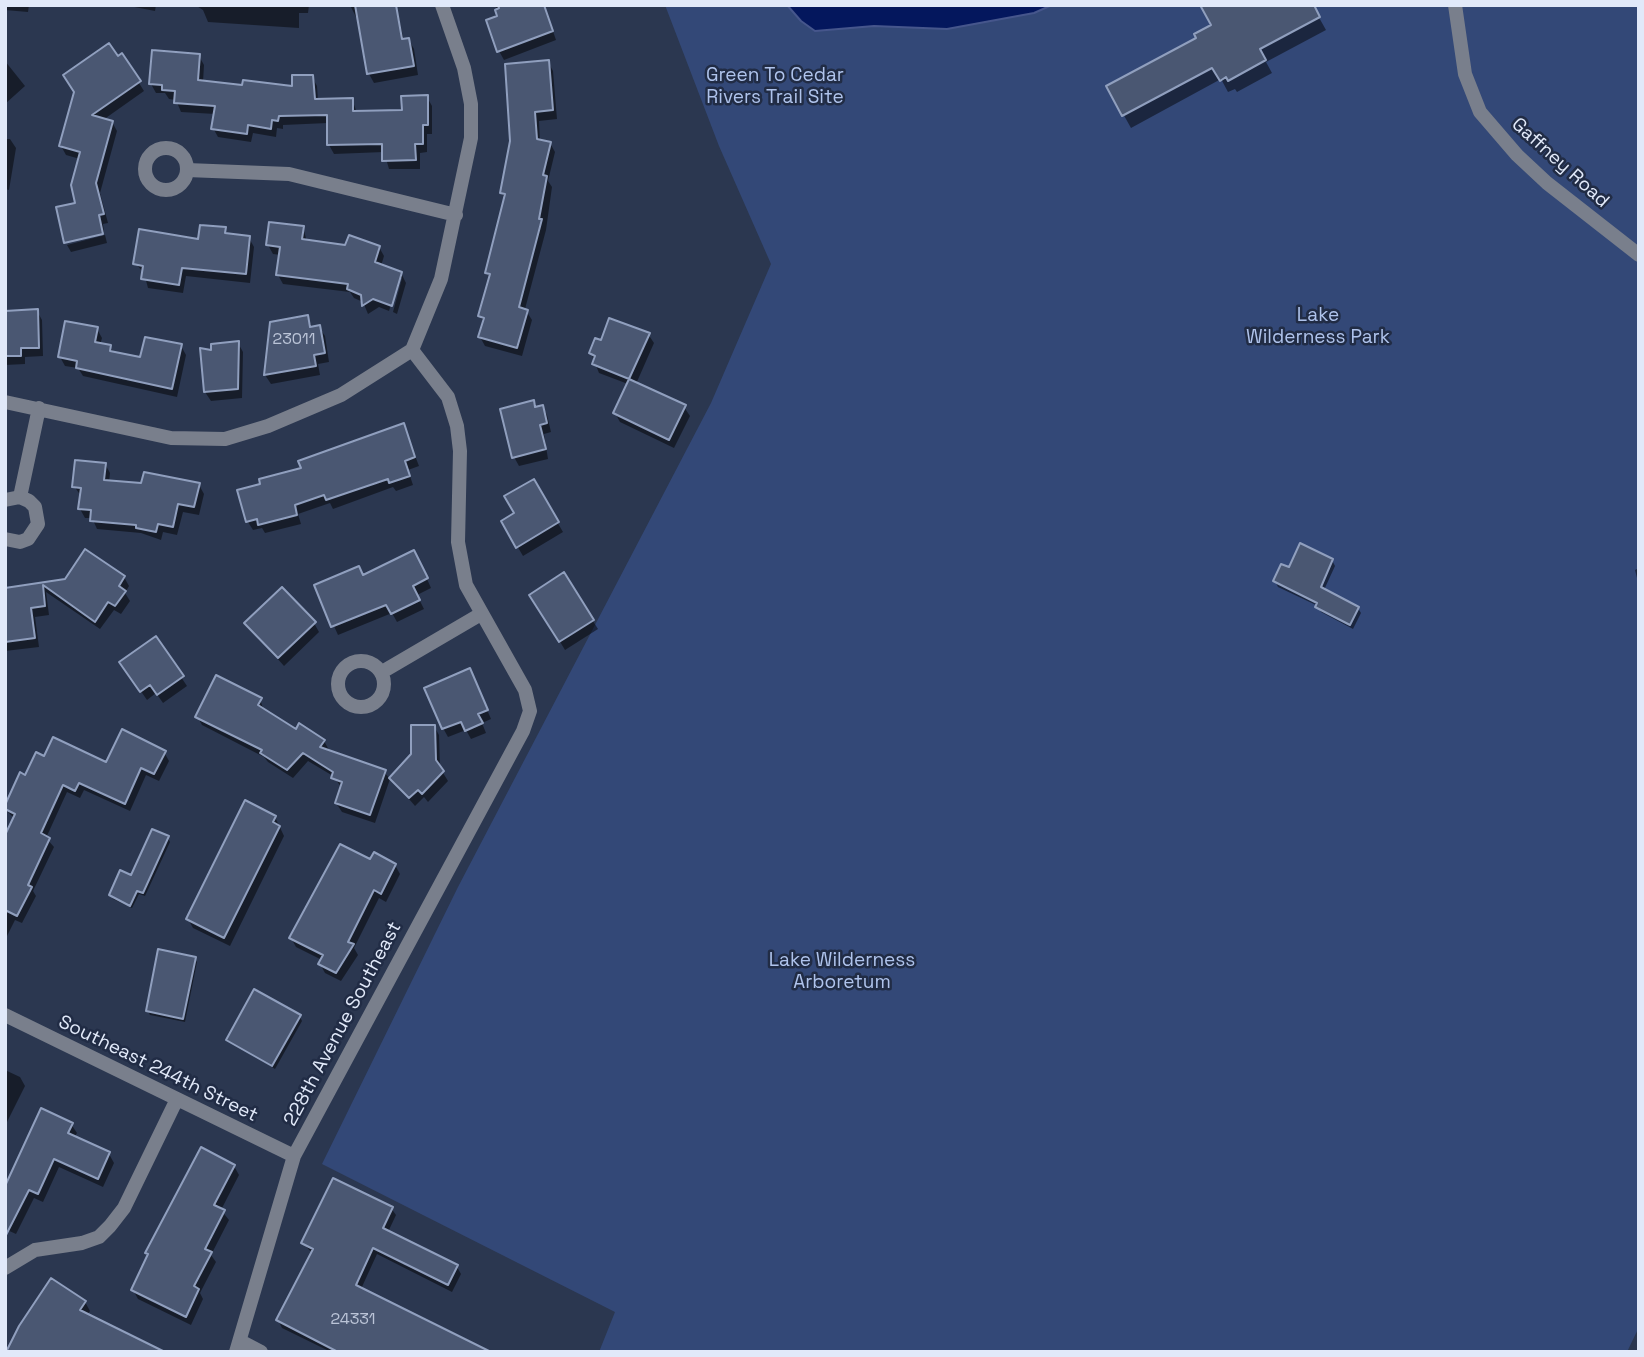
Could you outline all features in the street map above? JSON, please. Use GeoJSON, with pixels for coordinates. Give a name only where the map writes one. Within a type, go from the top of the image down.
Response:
{"type":"FeatureCollection","features":[{"type":"Feature","properties":{"kind":"street"},"geometry":{"type":"LineString","coordinates":[[5,402],[171,438],[225,439],[268,426],[341,394],[412,351],[441,279],[471,138],[471,104],[464,68],[442,5]]}},
{"type":"Feature","properties":{"kind":"street","name":"Gaffney Road"},"geometry":{"type":"LineString","coordinates":[[1455,5],[1465,74],[1480,113],[1517,155],[1548,183],[1639,255]]}},
{"type":"Feature","properties":{"kind":"street"},"geometry":{"type":"LineString","coordinates":[[187,170],[289,174],[456,215]]}},
{"type":"Feature","properties":{"kind":"street","name":"228th Avenue Southeast"},"geometry":{"type":"LineString","coordinates":[[238,1346],[293,1156],[523,731],[530,711],[529,699],[481,614],[459,564],[460,451],[457,426],[448,397],[412,351]]}},
{"type":"Feature","properties":{"kind":"street"},"geometry":{"type":"LineString","coordinates":[[5,539],[20,542],[28,538],[38,524],[35,507],[13,498],[39,408]]}},
{"type":"Feature","properties":{"kind":"street"},"geometry":{"type":"LineString","coordinates":[[382,672],[481,614]]}},
{"type":"Feature","properties":{"kind":"street","name":"Southeast 244th Street"},"geometry":{"type":"LineString","coordinates":[[5,1015],[293,1156]]}},
{"type":"Feature","properties":{"kind":"street"},"geometry":{"type":"LineString","coordinates":[[5,1269],[35,1250],[82,1243],[99,1237],[124,1208],[177,1099]]}},
{"type":"Feature","properties":{"kind":"street"},"geometry":{"type":"LineString","coordinates":[[238,1346],[261,1352]]}},
{"type":"Feature","properties":{"kind":"green space"},"geometry":{"type":"Polygon","coordinates":[[[665,5],[797,5],[1034,13],[1052,5],[1639,5],[1639,1327],[1627,1352],[599,1352],[615,1312],[322,1164],[458,887],[711,403],[771,264],[719,146],[665,5]]]}},
{"type":"Feature","properties":{"kind":"shaded area"},"geometry":{"type":"Polygon","coordinates":[[[787,5],[1052,5],[1034,13],[947,29],[874,26],[815,31],[801,21],[787,5]]]}},
{"type":"Feature","properties":{"kind":"building"},"geometry":{"type":"Polygon","coordinates":[[[355,5],[396,5],[402,39],[409,38],[414,66],[367,74],[355,5]]]}},
{"type":"Feature","properties":{"kind":"building"},"geometry":{"type":"Polygon","coordinates":[[[498,5],[544,5],[553,31],[497,52],[486,20],[497,16],[495,10],[499,8],[498,5]]]}},
{"type":"Feature","properties":{"kind":"building"},"geometry":{"type":"Polygon","coordinates":[[[1200,5],[1314,5],[1320,17],[1260,49],[1266,60],[1228,81],[1226,77],[1220,81],[1212,68],[1122,116],[1106,86],[1196,38],[1194,34],[1211,25],[1200,5]]]}},
{"type":"Feature","properties":{"kind":"building"},"geometry":{"type":"Polygon","coordinates":[[[109,43],[118,56],[122,53],[141,81],[92,115],[113,121],[96,183],[104,214],[99,215],[103,234],[64,243],[56,207],[75,203],[71,185],[80,152],[59,146],[74,92],[63,75],[109,43]]]}},
{"type":"Feature","properties":{"kind":"building"},"geometry":{"type":"Polygon","coordinates":[[[152,50],[200,54],[198,80],[242,85],[243,80],[292,86],[292,75],[313,75],[315,99],[353,98],[353,111],[402,110],[401,96],[428,95],[428,125],[423,125],[423,144],[415,144],[416,160],[382,161],[382,144],[327,145],[327,115],[279,116],[278,121],[272,120],[271,129],[248,125],[247,134],[211,129],[215,106],[174,103],[175,91],[162,90],[162,85],[149,84],[152,50]]]}},
{"type":"Feature","properties":{"kind":"building"},"geometry":{"type":"Polygon","coordinates":[[[549,60],[553,110],[535,112],[537,139],[551,142],[543,175],[547,176],[539,219],[542,219],[519,307],[528,310],[517,348],[478,337],[484,318],[478,316],[490,274],[485,273],[505,194],[500,193],[510,141],[505,64],[549,60]]]}},
{"type":"Feature","properties":{"kind":"building"},"geometry":{"type":"Polygon","coordinates":[[[269,222],[304,226],[302,239],[345,245],[349,235],[380,246],[375,262],[402,272],[392,306],[373,299],[362,306],[361,295],[347,289],[348,284],[276,275],[280,247],[266,245],[269,222]]]}},
{"type":"Feature","properties":{"kind":"building"},"geometry":{"type":"Polygon","coordinates":[[[200,225],[226,227],[225,233],[250,236],[246,274],[182,268],[179,285],[141,279],[143,266],[133,264],[139,229],[198,239],[200,225]]]}},
{"type":"Feature","properties":{"kind":"building"},"geometry":{"type":"Polygon","coordinates":[[[38,309],[39,348],[21,348],[21,356],[5,356],[5,311],[38,309]]]}},
{"type":"Feature","properties":{"kind":"building"},"geometry":{"type":"Polygon","coordinates":[[[308,315],[310,327],[320,325],[325,353],[314,355],[316,366],[264,375],[270,322],[308,315]]]}},
{"type":"Feature","properties":{"kind":"building"},"geometry":{"type":"Polygon","coordinates":[[[609,318],[650,333],[629,379],[592,364],[595,356],[589,353],[595,338],[601,340],[609,318]]]}},
{"type":"Feature","properties":{"kind":"building"},"geometry":{"type":"Polygon","coordinates":[[[65,321],[98,327],[95,342],[111,345],[110,351],[140,357],[145,337],[182,344],[172,389],[76,368],[77,361],[58,357],[65,321]]]}},
{"type":"Feature","properties":{"kind":"building"},"geometry":{"type":"Polygon","coordinates":[[[239,341],[238,389],[204,392],[200,348],[211,350],[211,344],[239,341]]]}},
{"type":"Feature","properties":{"kind":"building"},"geometry":{"type":"Polygon","coordinates":[[[629,379],[686,405],[669,440],[613,413],[629,379]]]}},
{"type":"Feature","properties":{"kind":"building"},"geometry":{"type":"Polygon","coordinates":[[[534,400],[535,407],[543,405],[547,423],[540,425],[546,449],[512,458],[500,409],[534,400]]]}},
{"type":"Feature","properties":{"kind":"building"},"geometry":{"type":"Polygon","coordinates":[[[404,423],[415,457],[405,461],[410,476],[389,483],[388,479],[326,500],[324,495],[295,505],[297,515],[258,525],[257,519],[246,522],[237,490],[260,484],[259,479],[301,468],[298,461],[404,423]]]}},
{"type":"Feature","properties":{"kind":"building"},"geometry":{"type":"Polygon","coordinates":[[[75,460],[106,463],[104,480],[141,483],[144,472],[200,483],[194,507],[178,504],[173,527],[158,524],[156,532],[136,528],[136,525],[90,521],[91,510],[78,509],[81,488],[72,487],[75,460]]]}},
{"type":"Feature","properties":{"kind":"building"},"geometry":{"type":"Polygon","coordinates":[[[534,479],[559,522],[516,548],[501,521],[514,513],[504,496],[534,479]]]}},
{"type":"Feature","properties":{"kind":"building"},"geometry":{"type":"Polygon","coordinates":[[[1300,543],[1333,559],[1321,587],[1359,607],[1350,625],[1315,607],[1317,603],[1273,581],[1281,564],[1289,567],[1300,543]]]}},
{"type":"Feature","properties":{"kind":"building"},"geometry":{"type":"Polygon","coordinates":[[[85,549],[125,576],[119,586],[126,591],[115,606],[108,602],[95,622],[43,585],[45,606],[31,608],[35,638],[5,642],[5,588],[65,579],[85,549]]]}},
{"type":"Feature","properties":{"kind":"building"},"geometry":{"type":"Polygon","coordinates":[[[414,550],[428,578],[413,586],[420,600],[391,614],[386,605],[331,627],[314,585],[359,566],[363,575],[414,550]]]}},
{"type":"Feature","properties":{"kind":"building"},"geometry":{"type":"Polygon","coordinates":[[[564,572],[594,620],[559,642],[529,595],[564,572]]]}},
{"type":"Feature","properties":{"kind":"building"},"geometry":{"type":"Polygon","coordinates":[[[282,587],[316,622],[278,658],[244,623],[282,587]]]}},
{"type":"Feature","properties":{"kind":"building"},"geometry":{"type":"Polygon","coordinates":[[[156,636],[184,676],[157,695],[150,685],[140,692],[119,662],[156,636]]]}},
{"type":"Feature","properties":{"kind":"building"},"geometry":{"type":"Polygon","coordinates":[[[470,668],[488,710],[478,714],[483,723],[465,731],[461,722],[442,729],[424,688],[470,668]]]}},
{"type":"Feature","properties":{"kind":"building"},"geometry":{"type":"Polygon","coordinates":[[[216,675],[262,698],[258,705],[296,729],[299,723],[325,740],[320,747],[386,770],[370,815],[335,803],[342,782],[331,778],[333,772],[303,753],[287,770],[260,753],[262,750],[195,717],[216,675]]]}},
{"type":"Feature","properties":{"kind":"building"},"geometry":{"type":"Polygon","coordinates":[[[411,725],[435,725],[436,760],[444,771],[422,794],[418,790],[409,798],[389,778],[411,754],[411,725]]]}},
{"type":"Feature","properties":{"kind":"building"},"geometry":{"type":"Polygon","coordinates":[[[122,729],[166,751],[154,774],[141,768],[125,804],[79,783],[75,791],[63,785],[41,833],[50,838],[28,885],[32,887],[17,916],[5,910],[5,835],[15,814],[5,809],[5,805],[20,772],[25,775],[36,752],[44,756],[53,737],[106,762],[122,729]]]}},
{"type":"Feature","properties":{"kind":"building"},"geometry":{"type":"Polygon","coordinates":[[[245,800],[276,816],[273,822],[280,826],[224,938],[186,919],[245,800]]]}},
{"type":"Feature","properties":{"kind":"building"},"geometry":{"type":"Polygon","coordinates":[[[152,829],[169,836],[143,893],[137,891],[130,906],[109,895],[120,870],[131,875],[152,829]]]}},
{"type":"Feature","properties":{"kind":"building"},"geometry":{"type":"Polygon","coordinates":[[[340,844],[370,859],[374,852],[396,864],[381,894],[374,890],[348,942],[354,944],[336,973],[318,964],[323,955],[289,938],[340,844]]]}},
{"type":"Feature","properties":{"kind":"building"},"geometry":{"type":"Polygon","coordinates":[[[158,949],[196,957],[183,1019],[146,1011],[158,949]]]}},
{"type":"Feature","properties":{"kind":"building"},"geometry":{"type":"Polygon","coordinates":[[[254,989],[301,1015],[272,1066],[226,1040],[254,989]]]}},
{"type":"Feature","properties":{"kind":"building"},"geometry":{"type":"Polygon","coordinates":[[[41,1108],[73,1123],[68,1133],[110,1152],[98,1179],[54,1159],[38,1194],[29,1190],[5,1237],[5,1186],[41,1108]]]}},
{"type":"Feature","properties":{"kind":"building"},"geometry":{"type":"Polygon","coordinates":[[[201,1147],[235,1165],[214,1205],[225,1210],[205,1249],[212,1252],[194,1286],[199,1289],[186,1317],[131,1290],[148,1254],[145,1253],[201,1147]]]}},
{"type":"Feature","properties":{"kind":"building"},"geometry":{"type":"Polygon","coordinates":[[[333,1178],[393,1207],[383,1228],[458,1265],[448,1285],[373,1248],[356,1285],[491,1352],[338,1352],[276,1320],[313,1249],[301,1243],[333,1178]]]}},
{"type":"Feature","properties":{"kind":"building"},"geometry":{"type":"Polygon","coordinates":[[[51,1278],[86,1301],[80,1310],[165,1352],[6,1352],[19,1326],[51,1278]]]}},
{"type":"Feature","properties":{"kind":"park label","name":"Green To Cedar Rivers Trail Site"},"geometry":{"type":"Point","coordinates":[775,87]}},
{"type":"Feature","properties":{"kind":"park label","name":"Lake Wilderness Park"},"geometry":{"type":"Point","coordinates":[1318,327]}},
{"type":"Feature","properties":{"kind":"park label","name":"Lake Wilderness Arboretum"},"geometry":{"type":"Point","coordinates":[842,972]}}]}
